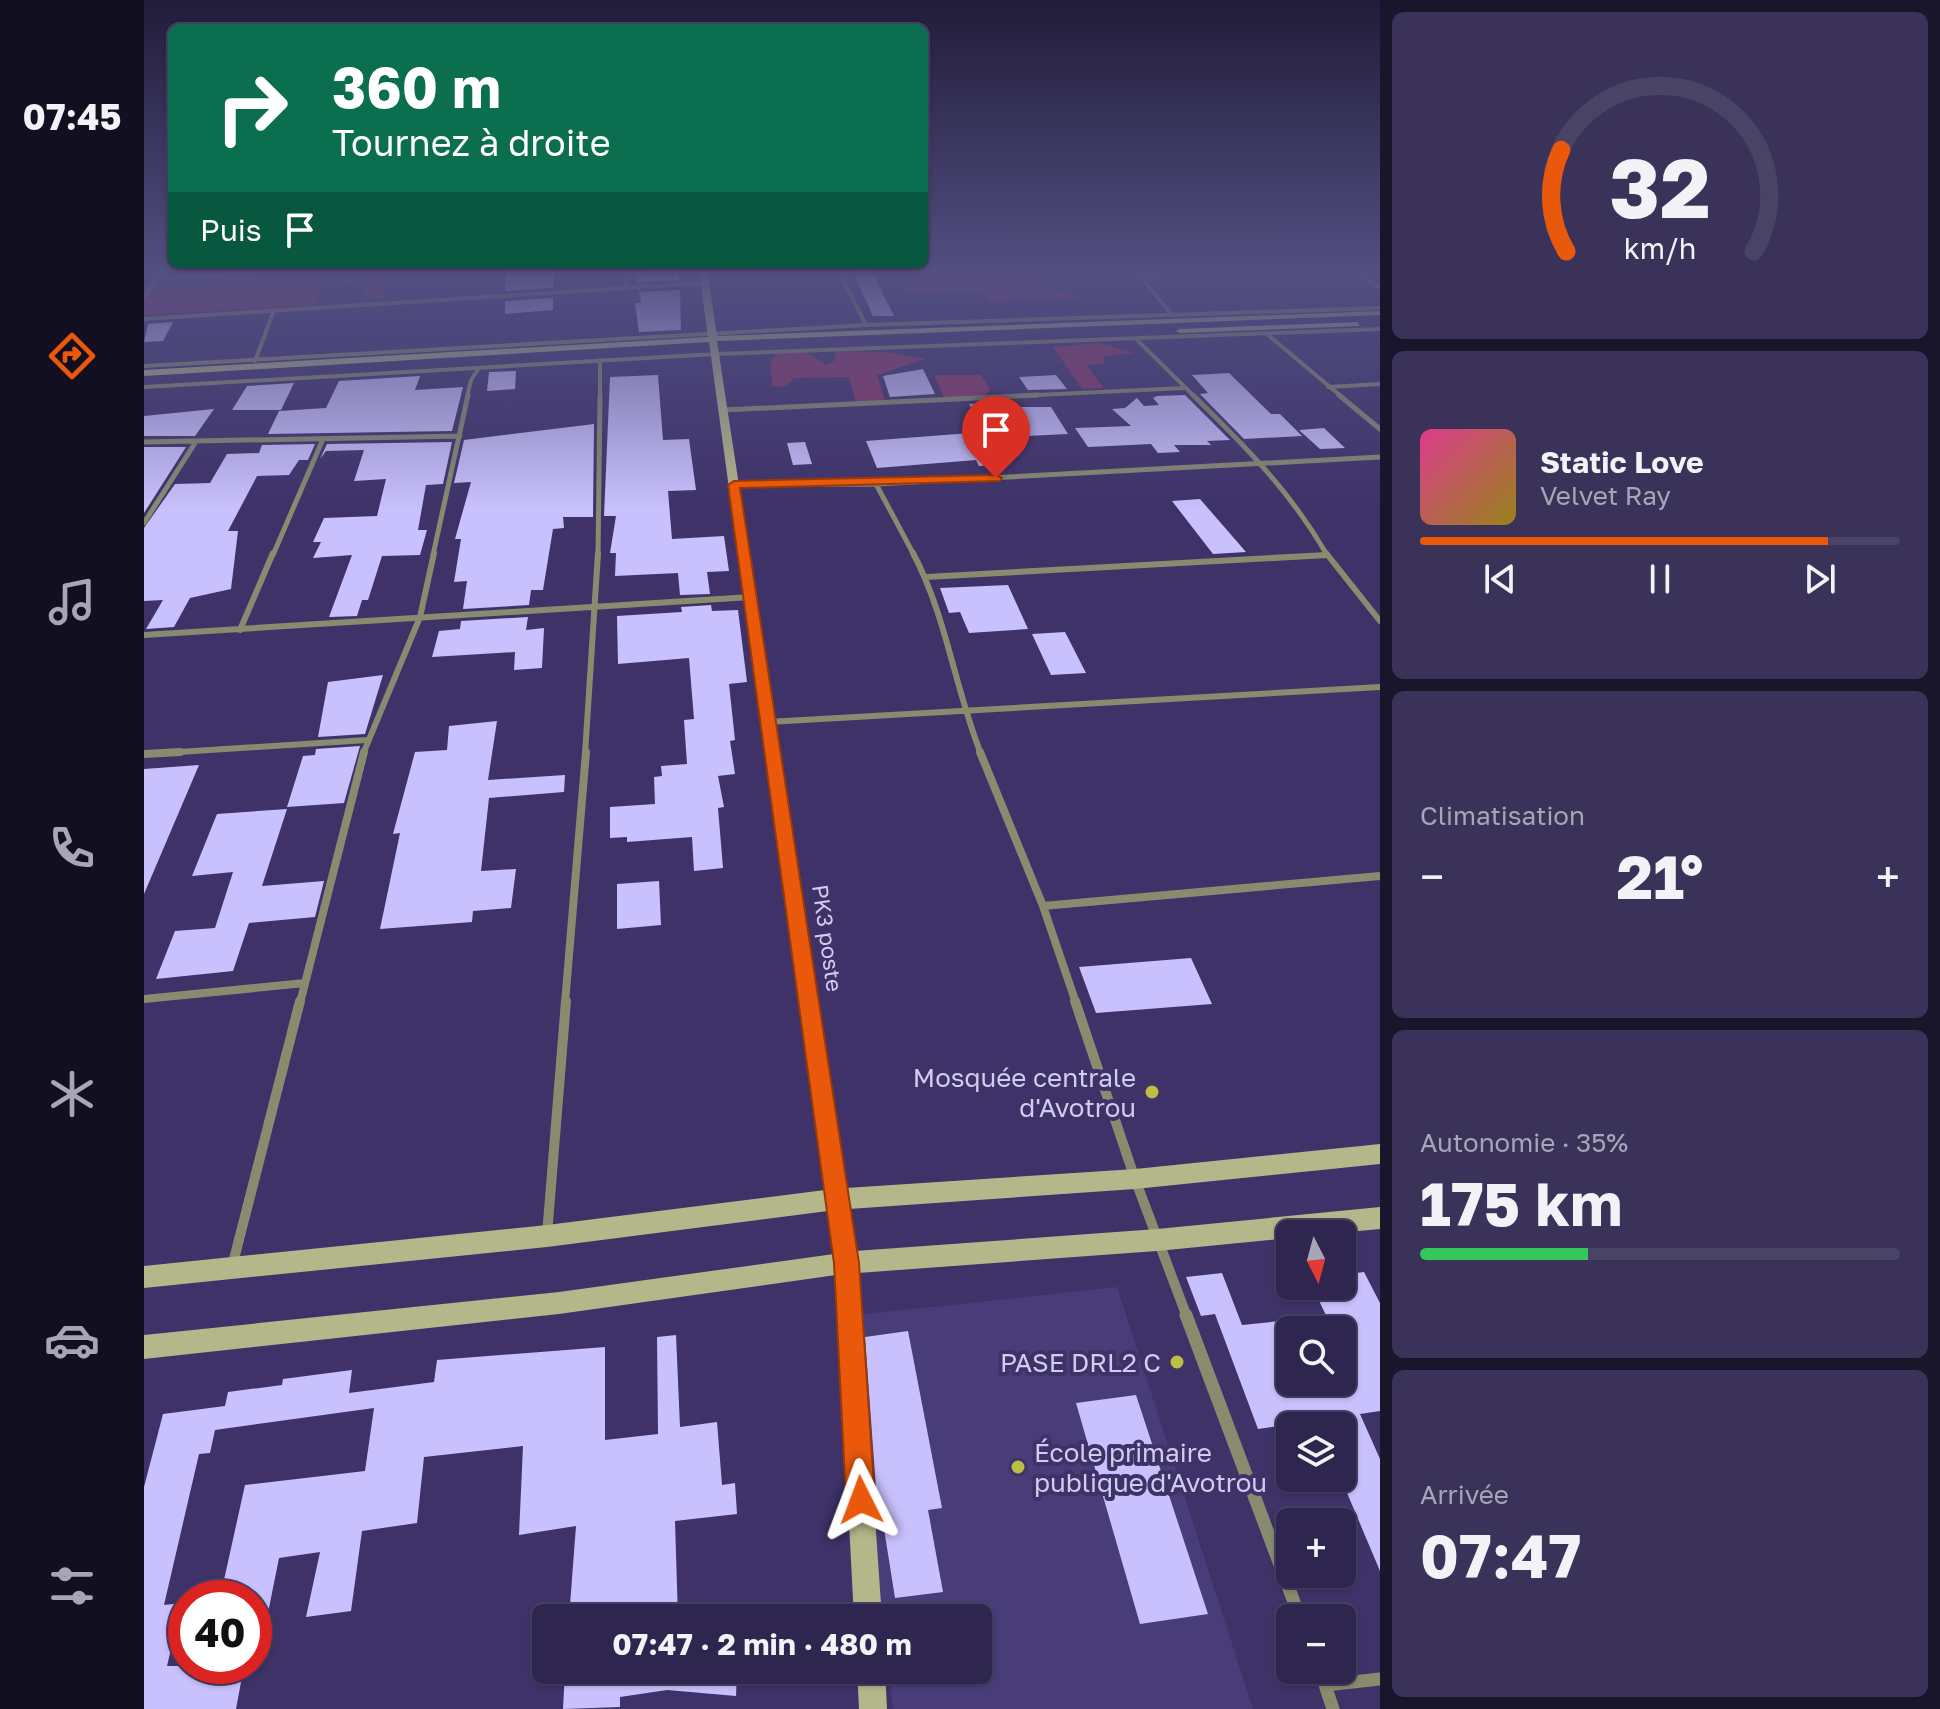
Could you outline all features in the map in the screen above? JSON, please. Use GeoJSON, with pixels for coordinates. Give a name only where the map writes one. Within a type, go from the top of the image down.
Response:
{"type":"FeatureCollection","features":[{"type":"Feature","properties":{"kind":"street"},"geometry":{"type":"LineString","coordinates":[[255,361],[259,350]]}},
{"type":"Feature","properties":{"kind":"street"},"geometry":{"type":"LineString","coordinates":[[144,366],[542,350]]}},
{"type":"Feature","properties":{"kind":"street"},"geometry":{"type":"LineString","coordinates":[[144,373],[586,350]]}},
{"type":"Feature","properties":{"kind":"street"},"geometry":{"type":"LineString","coordinates":[[144,381],[614,350]]}},
{"type":"Feature","properties":{"kind":"street"},"geometry":{"type":"LineString","coordinates":[[144,387],[600,360],[669,350]]}},
{"type":"Feature","properties":{"kind":"street","name":"PK3 poste"},"geometry":{"type":"LineString","coordinates":[[716,350],[846,1263],[867,1604]]}},
{"type":"Feature","properties":{"kind":"street"},"geometry":{"type":"LineString","coordinates":[[1147,350],[1265,466],[1304,514],[1327,555],[1380,621]]}},
{"type":"Feature","properties":{"kind":"street"},"geometry":{"type":"LineString","coordinates":[[1284,350],[1380,429]]}},
{"type":"Feature","properties":{"kind":"street"},"geometry":{"type":"LineString","coordinates":[[547,1236],[597,608],[600,360]]}},
{"type":"Feature","properties":{"kind":"street"},"geometry":{"type":"LineString","coordinates":[[232,1267],[367,740],[420,617],[471,380],[479,368]]}},
{"type":"Feature","properties":{"kind":"street"},"geometry":{"type":"LineString","coordinates":[[1328,387],[1380,384]]}},
{"type":"Feature","properties":{"kind":"street"},"geometry":{"type":"LineString","coordinates":[[723,410],[1184,388]]}},
{"type":"Feature","properties":{"kind":"street"},"geometry":{"type":"LineString","coordinates":[[144,442],[460,436]]}},
{"type":"Feature","properties":{"kind":"street"},"geometry":{"type":"LineString","coordinates":[[240,630],[323,439]]}},
{"type":"Feature","properties":{"kind":"street"},"geometry":{"type":"LineString","coordinates":[[144,523],[195,443]]}},
{"type":"Feature","properties":{"kind":"street"},"geometry":{"type":"LineString","coordinates":[[734,485],[876,484],[1265,466],[1380,457]]}},
{"type":"Feature","properties":{"kind":"street"},"geometry":{"type":"LineString","coordinates":[[876,484],[926,577],[964,712],[1043,906],[1135,1179],[1295,1604]]}},
{"type":"Feature","properties":{"kind":"street"},"geometry":{"type":"LineString","coordinates":[[926,577],[1327,555]]}},
{"type":"Feature","properties":{"kind":"street"},"geometry":{"type":"LineString","coordinates":[[144,635],[751,597]]}},
{"type":"Feature","properties":{"kind":"street"},"geometry":{"type":"LineString","coordinates":[[768,722],[1380,687]]}},
{"type":"Feature","properties":{"kind":"street"},"geometry":{"type":"LineString","coordinates":[[144,754],[367,740]]}},
{"type":"Feature","properties":{"kind":"street"},"geometry":{"type":"LineString","coordinates":[[1043,906],[1380,876]]}},
{"type":"Feature","properties":{"kind":"street"},"geometry":{"type":"LineString","coordinates":[[144,999],[305,983]]}},
{"type":"Feature","properties":{"kind":"street"},"geometry":{"type":"LineString","coordinates":[[144,1277],[547,1236],[837,1199],[1135,1179],[1380,1154]]}},
{"type":"Feature","properties":{"kind":"street"},"geometry":{"type":"LineString","coordinates":[[144,1347],[559,1303],[846,1263],[1157,1240],[1380,1218]]}},
{"type":"Feature","properties":{"kind":"street"},"geometry":{"type":"LineString","coordinates":[[1333,1709],[1326,1685],[1380,1679]]}},
{"type":"Feature","properties":{"kind":"street"},"geometry":{"type":"LineString","coordinates":[[872,1684],[873,1709]]}},
{"type":"Feature","properties":{"kind":"shaded area"},"geometry":{"type":"Polygon","coordinates":[[[1055,350],[1123,350],[1134,353],[1104,356],[1105,364],[1086,365],[1104,388],[1082,389],[1055,350]]]}},
{"type":"Feature","properties":{"kind":"shaded area"},"geometry":{"type":"Polygon","coordinates":[[[836,351],[885,352],[925,359],[877,375],[885,401],[856,402],[849,377],[794,378],[786,386],[773,387],[770,364],[776,353],[808,353],[826,365],[834,361],[836,351]]]}},
{"type":"Feature","properties":{"kind":"shaded area"},"geometry":{"type":"Polygon","coordinates":[[[934,375],[980,375],[991,389],[984,397],[944,398],[934,375]]]}},
{"type":"Feature","properties":{"kind":"shaded area","name":"École primaire publique d'Avotrou"},"geometry":{"type":"Polygon","coordinates":[[[1117,1287],[1253,1709],[893,1709],[890,1684],[992,1684],[992,1604],[879,1604],[840,1317],[1117,1287]]]}},
{"type":"Feature","properties":{"kind":"building"},"geometry":{"type":"Polygon","coordinates":[[[923,369],[935,394],[890,397],[883,376],[923,369]]]}},
{"type":"Feature","properties":{"kind":"building"},"geometry":{"type":"Polygon","coordinates":[[[516,371],[515,389],[487,391],[489,372],[516,371]]]}},
{"type":"Feature","properties":{"kind":"building"},"geometry":{"type":"Polygon","coordinates":[[[1229,373],[1271,414],[1280,414],[1302,436],[1244,439],[1200,394],[1208,393],[1192,375],[1229,373]]]}},
{"type":"Feature","properties":{"kind":"building"},"geometry":{"type":"Polygon","coordinates":[[[658,375],[663,440],[689,439],[696,490],[668,491],[672,539],[724,536],[729,571],[707,572],[710,594],[680,595],[678,573],[615,576],[616,553],[610,553],[616,516],[604,516],[610,377],[658,375]]]}},
{"type":"Feature","properties":{"kind":"building"},"geometry":{"type":"Polygon","coordinates":[[[1056,375],[1067,389],[1028,390],[1019,377],[1056,375]]]}},
{"type":"Feature","properties":{"kind":"building"},"geometry":{"type":"Polygon","coordinates":[[[420,376],[415,390],[463,387],[452,431],[268,434],[279,411],[326,408],[339,381],[420,376]]]}},
{"type":"Feature","properties":{"kind":"building"},"geometry":{"type":"Polygon","coordinates":[[[294,383],[281,410],[232,410],[247,386],[294,383]]]}},
{"type":"Feature","properties":{"kind":"building"},"geometry":{"type":"Polygon","coordinates":[[[1185,395],[1230,440],[1207,441],[1211,445],[1174,445],[1180,452],[1158,453],[1151,444],[1088,447],[1075,428],[1131,426],[1112,409],[1125,408],[1137,398],[1144,406],[1159,405],[1153,398],[1157,396],[1185,395]]]}},
{"type":"Feature","properties":{"kind":"building"},"geometry":{"type":"Polygon","coordinates":[[[991,403],[993,407],[1051,407],[1068,434],[988,438],[969,404],[991,403]]]}},
{"type":"Feature","properties":{"kind":"building"},"geometry":{"type":"Polygon","coordinates":[[[214,409],[195,436],[144,436],[144,416],[214,409]]]}},
{"type":"Feature","properties":{"kind":"building"},"geometry":{"type":"Polygon","coordinates":[[[594,424],[593,517],[563,517],[564,528],[553,529],[543,590],[531,590],[529,605],[463,609],[467,581],[454,582],[461,539],[455,539],[471,482],[454,483],[464,440],[594,424]]]}},
{"type":"Feature","properties":{"kind":"building"},"geometry":{"type":"Polygon","coordinates":[[[1324,428],[1345,448],[1320,449],[1299,430],[1324,428]]]}},
{"type":"Feature","properties":{"kind":"building"},"geometry":{"type":"Polygon","coordinates":[[[983,432],[1001,465],[979,466],[976,460],[877,468],[866,441],[983,432]]]}},
{"type":"Feature","properties":{"kind":"building"},"geometry":{"type":"Polygon","coordinates":[[[452,442],[443,484],[426,485],[418,530],[427,530],[420,555],[382,556],[368,600],[362,600],[357,616],[329,617],[352,555],[313,558],[321,542],[313,542],[324,518],[377,516],[386,479],[354,481],[364,450],[326,451],[320,459],[327,444],[452,442]]]}},
{"type":"Feature","properties":{"kind":"building"},"geometry":{"type":"Polygon","coordinates":[[[805,442],[812,464],[793,465],[787,443],[805,442]]]}},
{"type":"Feature","properties":{"kind":"building"},"geometry":{"type":"Polygon","coordinates":[[[315,444],[308,460],[299,460],[289,475],[257,476],[228,531],[238,531],[231,589],[190,598],[174,627],[146,629],[163,600],[144,601],[144,528],[175,484],[210,483],[227,454],[259,453],[262,445],[315,444]]]}},
{"type":"Feature","properties":{"kind":"building"},"geometry":{"type":"Polygon","coordinates":[[[144,447],[186,447],[144,513],[144,447]]]}},
{"type":"Feature","properties":{"kind":"building"},"geometry":{"type":"Polygon","coordinates":[[[1200,499],[1246,552],[1213,554],[1172,501],[1200,499]]]}},
{"type":"Feature","properties":{"kind":"building"},"geometry":{"type":"Polygon","coordinates":[[[1008,585],[1028,629],[969,633],[960,612],[949,613],[940,588],[1008,585]]]}},
{"type":"Feature","properties":{"kind":"building"},"geometry":{"type":"Polygon","coordinates":[[[711,605],[712,611],[738,610],[747,682],[729,684],[735,740],[730,741],[735,774],[718,776],[724,807],[718,808],[723,868],[694,871],[692,837],[627,842],[627,837],[610,838],[610,807],[655,804],[654,777],[662,776],[661,766],[687,764],[684,720],[694,719],[689,658],[618,664],[617,616],[682,612],[681,607],[711,605]]]}},
{"type":"Feature","properties":{"kind":"building"},"geometry":{"type":"Polygon","coordinates":[[[528,617],[526,630],[544,628],[542,668],[514,670],[515,652],[432,657],[439,631],[460,629],[461,621],[528,617]]]}},
{"type":"Feature","properties":{"kind":"building"},"geometry":{"type":"Polygon","coordinates":[[[1065,632],[1086,673],[1051,675],[1032,634],[1065,632]]]}},
{"type":"Feature","properties":{"kind":"building"},"geometry":{"type":"Polygon","coordinates":[[[383,675],[365,734],[318,737],[328,682],[383,675]]]}},
{"type":"Feature","properties":{"kind":"building"},"geometry":{"type":"Polygon","coordinates":[[[497,721],[488,780],[565,775],[564,792],[489,798],[481,871],[516,869],[511,908],[473,911],[472,922],[380,929],[400,833],[393,834],[415,752],[447,750],[449,726],[497,721]]]}},
{"type":"Feature","properties":{"kind":"building"},"geometry":{"type":"Polygon","coordinates":[[[360,746],[344,803],[287,807],[303,756],[315,755],[316,749],[360,746]]]}},
{"type":"Feature","properties":{"kind":"building"},"geometry":{"type":"Polygon","coordinates":[[[199,765],[144,894],[144,769],[199,765]]]}},
{"type":"Feature","properties":{"kind":"building"},"geometry":{"type":"Polygon","coordinates":[[[287,809],[262,886],[324,881],[315,917],[249,923],[233,971],[156,979],[175,931],[215,928],[233,872],[192,876],[217,814],[287,809]]]}},
{"type":"Feature","properties":{"kind":"building"},"geometry":{"type":"Polygon","coordinates":[[[659,881],[661,925],[617,929],[617,884],[659,881]]]}},
{"type":"Feature","properties":{"kind":"building"},"geometry":{"type":"Polygon","coordinates":[[[1191,958],[1212,1004],[1096,1013],[1079,967],[1191,958]]]}},
{"type":"Feature","properties":{"kind":"building"},"geometry":{"type":"Polygon","coordinates":[[[1364,1272],[1380,1303],[1380,1411],[1360,1414],[1380,1459],[1380,1571],[1347,1492],[1356,1492],[1356,1412],[1276,1412],[1276,1427],[1258,1429],[1215,1314],[1201,1316],[1186,1277],[1222,1273],[1242,1325],[1276,1321],[1276,1396],[1356,1396],[1356,1316],[1326,1316],[1319,1300],[1356,1300],[1356,1273],[1364,1272]]]}},
{"type":"Feature","properties":{"kind":"building"},"geometry":{"type":"Polygon","coordinates":[[[908,1331],[942,1508],[928,1510],[943,1592],[895,1598],[882,1516],[878,1516],[865,1337],[908,1331]]]}},
{"type":"Feature","properties":{"kind":"building"},"geometry":{"type":"Polygon","coordinates":[[[676,1335],[680,1427],[717,1422],[722,1485],[735,1483],[737,1514],[675,1521],[678,1604],[570,1604],[576,1526],[519,1535],[523,1446],[424,1457],[417,1523],[362,1531],[351,1611],[306,1617],[320,1552],[279,1558],[272,1593],[272,1580],[224,1580],[245,1485],[365,1471],[374,1408],[215,1430],[210,1453],[199,1454],[168,1580],[164,1605],[168,1605],[168,1684],[241,1684],[236,1709],[144,1709],[144,1487],[163,1414],[225,1406],[228,1392],[282,1385],[283,1379],[352,1370],[349,1393],[434,1382],[437,1360],[605,1347],[605,1440],[658,1434],[657,1337],[676,1335]]]}},
{"type":"Feature","properties":{"kind":"building"},"geometry":{"type":"Polygon","coordinates":[[[1136,1395],[1208,1614],[1140,1624],[1076,1403],[1136,1395]]]}},
{"type":"Feature","properties":{"kind":"building"},"geometry":{"type":"Polygon","coordinates":[[[564,1684],[736,1684],[736,1696],[667,1690],[620,1697],[620,1707],[563,1709],[564,1684]]]}},
{"type":"Feature","properties":{"kind":"place","name":"Mosquée centrale d'Avotrou"},"geometry":{"type":"Point","coordinates":[1152,1092]}},
{"type":"Feature","properties":{"kind":"place","name":"PASE DRL2 C"},"geometry":{"type":"Point","coordinates":[1177,1362]}},
{"type":"Feature","properties":{"kind":"place","name":"École primaire publique d'Avotrou"},"geometry":{"type":"Point","coordinates":[1018,1467]}},
{"type":"Feature","properties":{"kind":"route"},"geometry":{"type":"LineString","coordinates":[[861,1500],[846,1263],[734,485],[876,484],[996,478]]}}]}
